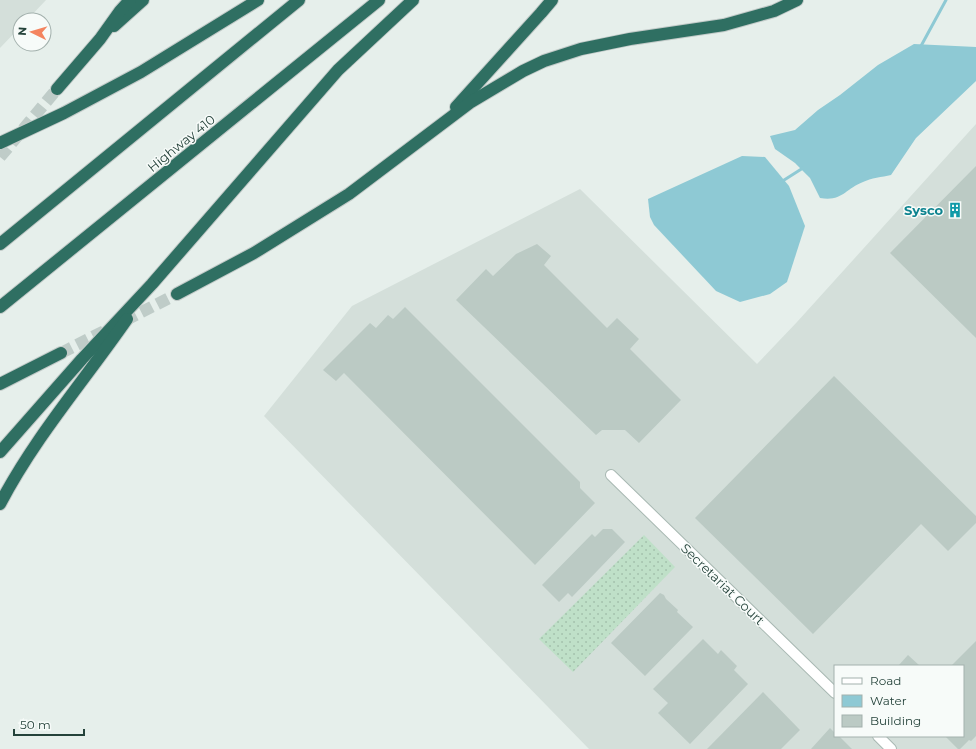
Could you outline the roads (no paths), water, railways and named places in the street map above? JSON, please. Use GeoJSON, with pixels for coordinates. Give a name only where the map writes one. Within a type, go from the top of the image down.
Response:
{"type":"FeatureCollection","features":[{"type":"Feature","properties":{"kind":"highway"},"geometry":{"type":"LineString","coordinates":[[56,89],[100,39],[120,11],[130,0]]}},
{"type":"Feature","properties":{"kind":"highway"},"geometry":{"type":"LineString","coordinates":[[100,39],[143,0]]}},
{"type":"Feature","properties":{"kind":"highway"},"geometry":{"type":"LineString","coordinates":[[0,143],[64,113],[141,72],[258,0]]}},
{"type":"Feature","properties":{"kind":"highway"},"geometry":{"type":"LineString","coordinates":[[0,244],[299,0]]}},
{"type":"Feature","properties":{"kind":"highway","name":"Highway 410"},"geometry":{"type":"LineString","coordinates":[[0,307],[379,0]]}},
{"type":"Feature","properties":{"kind":"highway"},"geometry":{"type":"LineString","coordinates":[[0,452],[82,359],[152,284],[338,70],[413,0]]}},
{"type":"Feature","properties":{"kind":"highway"},"geometry":{"type":"LineString","coordinates":[[439,126],[552,0]]}},
{"type":"Feature","properties":{"kind":"highway"},"geometry":{"type":"LineString","coordinates":[[177,294],[254,254],[349,194],[471,102],[523,71],[544,61],[581,49],[630,38],[724,25],[774,11],[798,0]]}},
{"type":"Feature","properties":{"kind":"highway"},"geometry":{"type":"LineString","coordinates":[[0,504],[27,457],[152,284]]}},
{"type":"Feature","properties":{"kind":"highway"},"geometry":{"type":"LineString","coordinates":[[0,384],[61,353]]}},
{"type":"Feature","properties":{"kind":"street","name":"Secretariat Court"},"geometry":{"type":"LineString","coordinates":[[611,475],[834,692]]}},
{"type":"Feature","properties":{"kind":"street"},"geometry":{"type":"LineString","coordinates":[[879,737],[891,749]]}},
{"type":"Feature","properties":{"kind":"water"},"geometry":{"type":"Polygon","coordinates":[[[914,44],[976,47],[976,81],[916,138],[891,175],[866,181],[839,197],[827,199],[820,198],[810,178],[795,163],[775,149],[770,136],[795,130],[818,110],[878,65],[914,44]]]}},
{"type":"Feature","properties":{"kind":"water"},"geometry":{"type":"Polygon","coordinates":[[[742,156],[765,157],[789,186],[805,226],[787,282],[770,294],[740,302],[716,291],[654,225],[650,217],[648,199],[742,156]]]}},
{"type":"Feature","properties":{"kind":"waterway"},"geometry":{"type":"LineString","coordinates":[[921,46],[946,0]]}},
{"type":"Feature","properties":{"kind":"waterway"},"geometry":{"type":"LineString","coordinates":[[781,182],[803,168]]}},
{"type":"Feature","properties":{"kind":"tunnel"},"geometry":{"type":"LineString","coordinates":[[0,157],[57,89]]}},
{"type":"Feature","properties":{"kind":"tunnel"},"geometry":{"type":"LineString","coordinates":[[61,353],[177,294]]}},
{"type":"Feature","properties":{"kind":"place","name":"Sysco"},"geometry":{"type":"Point","coordinates":[955,210]}}]}
